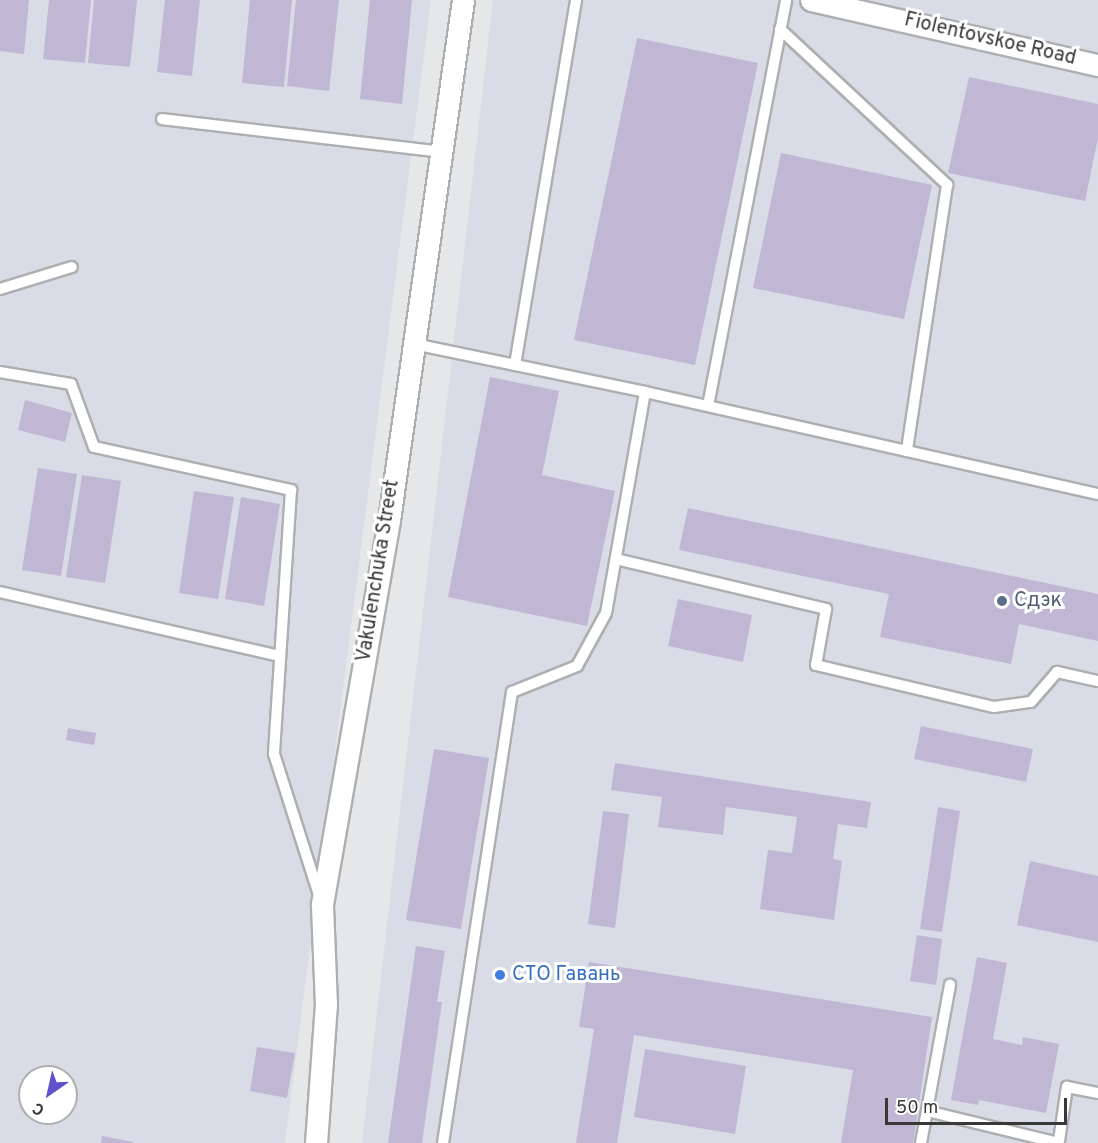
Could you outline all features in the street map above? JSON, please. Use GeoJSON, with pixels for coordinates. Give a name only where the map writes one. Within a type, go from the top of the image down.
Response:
{"type":"FeatureCollection","features":[{"type":"Feature","properties":{"kind":"street","name":"Vakulenchuka Street"},"geometry":{"type":"LineString","coordinates":[[316,1143],[326,1005],[322,904],[389,520],[464,0]]}},
{"type":"Feature","properties":{"kind":"street","name":"Fiolentovskoe Road"},"geometry":{"type":"LineString","coordinates":[[811,0],[1098,65]]}},
{"type":"Feature","properties":{"kind":"lane"},"geometry":{"type":"LineString","coordinates":[[515,365],[576,0]]}},
{"type":"Feature","properties":{"kind":"lane"},"geometry":{"type":"LineString","coordinates":[[708,406],[786,0]]}},
{"type":"Feature","properties":{"kind":"lane"},"geometry":{"type":"LineString","coordinates":[[780,29],[947,185],[907,451]]}},
{"type":"Feature","properties":{"kind":"lane"},"geometry":{"type":"LineString","coordinates":[[162,119],[442,152]]}},
{"type":"Feature","properties":{"kind":"lane"},"geometry":{"type":"LineString","coordinates":[[0,288],[72,267]]}},
{"type":"Feature","properties":{"kind":"lane"},"geometry":{"type":"LineString","coordinates":[[414,344],[645,392],[1098,494]]}},
{"type":"Feature","properties":{"kind":"lane"},"geometry":{"type":"LineString","coordinates":[[0,372],[71,384],[94,447],[291,490],[274,754],[322,904]]}},
{"type":"Feature","properties":{"kind":"lane"},"geometry":{"type":"LineString","coordinates":[[442,1143],[512,692],[577,666],[606,614],[645,392]]}},
{"type":"Feature","properties":{"kind":"lane"},"geometry":{"type":"LineString","coordinates":[[616,559],[826,609],[816,665],[994,707],[1031,702],[1057,672],[1098,681]]}},
{"type":"Feature","properties":{"kind":"lane"},"geometry":{"type":"LineString","coordinates":[[0,592],[280,656]]}},
{"type":"Feature","properties":{"kind":"lane"},"geometry":{"type":"LineString","coordinates":[[921,1143],[950,986]]}},
{"type":"Feature","properties":{"kind":"lane"},"geometry":{"type":"LineString","coordinates":[[927,1111],[1059,1142],[1067,1087],[1098,1093]]}},
{"type":"Feature","properties":{"kind":"shaded area"},"geometry":{"type":"Polygon","coordinates":[[[0,0],[431,0],[285,1143],[0,1143],[0,0]]]}},
{"type":"Feature","properties":{"kind":"shaded area"},"geometry":{"type":"Polygon","coordinates":[[[493,0],[1098,0],[1098,1143],[362,1143],[493,0]]]}},
{"type":"Feature","properties":{"kind":"building"},"geometry":{"type":"Polygon","coordinates":[[[0,0],[29,0],[24,54],[0,51],[0,0]]]}},
{"type":"Feature","properties":{"kind":"building"},"geometry":{"type":"Polygon","coordinates":[[[49,0],[91,0],[85,63],[43,59],[49,0]]]}},
{"type":"Feature","properties":{"kind":"building"},"geometry":{"type":"Polygon","coordinates":[[[94,0],[137,0],[130,67],[88,63],[94,0]]]}},
{"type":"Feature","properties":{"kind":"building"},"geometry":{"type":"Polygon","coordinates":[[[165,0],[200,0],[192,76],[157,72],[165,0]]]}},
{"type":"Feature","properties":{"kind":"building"},"geometry":{"type":"Polygon","coordinates":[[[250,0],[292,0],[284,87],[242,83],[250,0]]]}},
{"type":"Feature","properties":{"kind":"building"},"geometry":{"type":"Polygon","coordinates":[[[296,0],[339,0],[329,91],[287,86],[296,0]]]}},
{"type":"Feature","properties":{"kind":"building"},"geometry":{"type":"Polygon","coordinates":[[[370,0],[412,0],[402,104],[360,99],[370,0]]]}},
{"type":"Feature","properties":{"kind":"building"},"geometry":{"type":"Polygon","coordinates":[[[637,38],[758,63],[695,365],[574,340],[637,38]]]}},
{"type":"Feature","properties":{"kind":"building"},"geometry":{"type":"Polygon","coordinates":[[[969,77],[1098,104],[1098,138],[1085,201],[948,173],[969,77]]]}},
{"type":"Feature","properties":{"kind":"building"},"geometry":{"type":"Polygon","coordinates":[[[781,153],[932,185],[904,319],[753,288],[781,153]]]}},
{"type":"Feature","properties":{"kind":"building"},"geometry":{"type":"Polygon","coordinates":[[[490,377],[559,391],[542,475],[615,491],[587,626],[448,597],[490,377]]]}},
{"type":"Feature","properties":{"kind":"building"},"geometry":{"type":"Polygon","coordinates":[[[25,400],[72,413],[65,442],[18,430],[25,400]]]}},
{"type":"Feature","properties":{"kind":"building"},"geometry":{"type":"Polygon","coordinates":[[[38,468],[77,474],[61,576],[22,570],[38,468]]]}},
{"type":"Feature","properties":{"kind":"building"},"geometry":{"type":"Polygon","coordinates":[[[82,475],[121,481],[105,583],[66,577],[82,475]]]}},
{"type":"Feature","properties":{"kind":"building"},"geometry":{"type":"Polygon","coordinates":[[[194,491],[234,497],[218,599],[179,593],[194,491]]]}},
{"type":"Feature","properties":{"kind":"building"},"geometry":{"type":"Polygon","coordinates":[[[241,497],[280,504],[264,606],[225,599],[241,497]]]}},
{"type":"Feature","properties":{"kind":"building"},"geometry":{"type":"Polygon","coordinates":[[[688,508],[1098,594],[1098,641],[1019,624],[1011,664],[880,637],[889,594],[679,550],[688,508]]]}},
{"type":"Feature","properties":{"kind":"building"},"geometry":{"type":"Polygon","coordinates":[[[678,599],[752,615],[743,662],[668,646],[678,599]]]}},
{"type":"Feature","properties":{"kind":"building"},"geometry":{"type":"Polygon","coordinates":[[[921,726],[1033,749],[1026,782],[914,759],[921,726]]]}},
{"type":"Feature","properties":{"kind":"building"},"geometry":{"type":"Polygon","coordinates":[[[68,728],[96,733],[94,745],[66,740],[68,728]]]}},
{"type":"Feature","properties":{"kind":"building"},"geometry":{"type":"Polygon","coordinates":[[[434,749],[489,758],[461,929],[406,920],[434,749]]]}},
{"type":"Feature","properties":{"kind":"building"},"geometry":{"type":"Polygon","coordinates":[[[615,763],[871,802],[867,828],[838,824],[833,859],[842,861],[834,920],[760,909],[768,850],[792,853],[797,817],[726,807],[723,835],[658,827],[662,797],[611,790],[615,763]]]}},
{"type":"Feature","properties":{"kind":"building"},"geometry":{"type":"Polygon","coordinates":[[[938,807],[960,811],[942,932],[920,929],[938,807]]]}},
{"type":"Feature","properties":{"kind":"building"},"geometry":{"type":"Polygon","coordinates":[[[603,811],[629,814],[615,928],[588,924],[603,811]]]}},
{"type":"Feature","properties":{"kind":"building"},"geometry":{"type":"Polygon","coordinates":[[[1030,861],[1098,876],[1098,942],[1017,925],[1030,861]]]}},
{"type":"Feature","properties":{"kind":"building"},"geometry":{"type":"Polygon","coordinates":[[[917,935],[942,939],[936,985],[910,981],[917,935]]]}},
{"type":"Feature","properties":{"kind":"building"},"geometry":{"type":"Polygon","coordinates":[[[416,946],[445,951],[437,1002],[442,1002],[422,1143],[388,1143],[416,946]]]}},
{"type":"Feature","properties":{"kind":"building"},"geometry":{"type":"Polygon","coordinates":[[[977,957],[1007,963],[993,1039],[1022,1045],[1023,1037],[1059,1044],[1046,1113],[979,1100],[978,1105],[951,1100],[977,957]]]}},
{"type":"Feature","properties":{"kind":"building"},"geometry":{"type":"Polygon","coordinates":[[[589,962],[932,1017],[913,1143],[841,1143],[853,1070],[634,1035],[617,1143],[576,1143],[594,1029],[579,1027],[589,962]]]}},
{"type":"Feature","properties":{"kind":"building"},"geometry":{"type":"Polygon","coordinates":[[[257,1047],[295,1053],[287,1098],[250,1091],[257,1047]]]}},
{"type":"Feature","properties":{"kind":"building"},"geometry":{"type":"Polygon","coordinates":[[[645,1049],[746,1066],[735,1134],[634,1117],[645,1049]]]}},
{"type":"Feature","properties":{"kind":"building"},"geometry":{"type":"Polygon","coordinates":[[[102,1136],[133,1142],[133,1143],[101,1143],[102,1136]]]}},
{"type":"Feature","properties":{"kind":"place","name":"Сдэк"},"geometry":{"type":"Point","coordinates":[1002,601]}},
{"type":"Feature","properties":{"kind":"place","name":"СТО Гавань"},"geometry":{"type":"Point","coordinates":[500,975]}}]}
